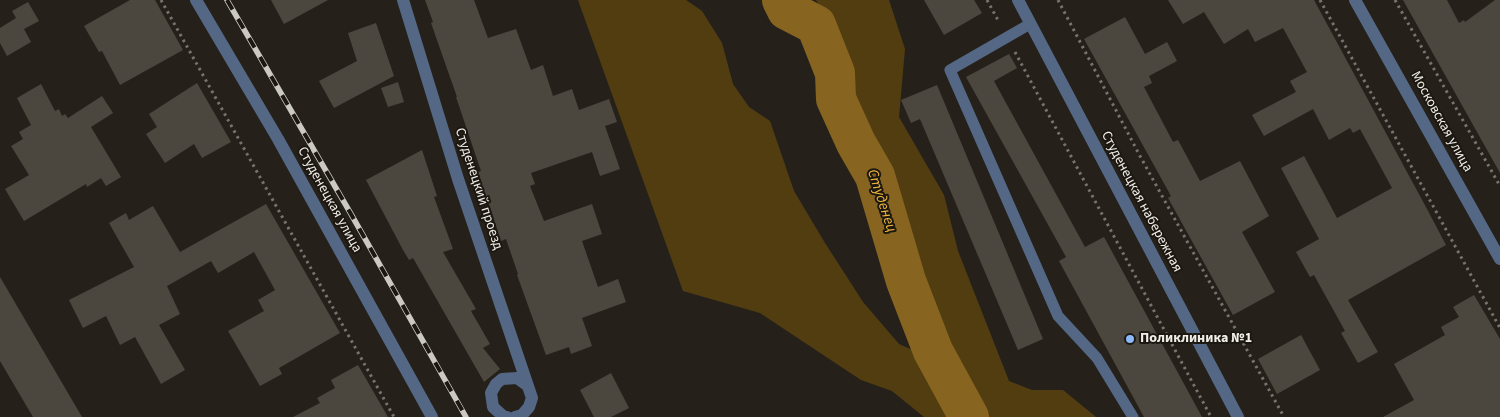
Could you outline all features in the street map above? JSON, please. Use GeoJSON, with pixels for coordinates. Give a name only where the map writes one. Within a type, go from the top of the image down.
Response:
{"type":"FeatureCollection","features":[{"type":"Feature","properties":{"kind":"street","name":"Студенецкая улица"},"geometry":{"type":"LineString","coordinates":[[196,0],[278,139],[432,417]]}},
{"type":"Feature","properties":{"kind":"street","name":"Студенецкий проезд"},"geometry":{"type":"LineString","coordinates":[[403,0],[458,180],[532,398],[529,407],[522,415],[515,417]]}},
{"type":"Feature","properties":{"kind":"street","name":"Студенецкая набережная"},"geometry":{"type":"LineString","coordinates":[[1018,0],[1238,417]]}},
{"type":"Feature","properties":{"kind":"street","name":"Московская улица"},"geometry":{"type":"LineString","coordinates":[[1355,0],[1500,259]]}},
{"type":"Feature","properties":{"kind":"street"},"geometry":{"type":"LineString","coordinates":[[507,417],[493,408],[491,393],[496,384],[502,379],[517,378],[528,386]]}},
{"type":"Feature","properties":{"kind":"lane"},"geometry":{"type":"LineString","coordinates":[[1030,24],[950,70],[1058,316],[1097,358],[1133,417]]}},
{"type":"Feature","properties":{"kind":"path"},"geometry":{"type":"LineString","coordinates":[[161,0],[394,417]]}},
{"type":"Feature","properties":{"kind":"path"},"geometry":{"type":"LineString","coordinates":[[987,0],[1211,417]]}},
{"type":"Feature","properties":{"kind":"path"},"geometry":{"type":"LineString","coordinates":[[1058,0],[1150,173],[1284,417]]}},
{"type":"Feature","properties":{"kind":"path"},"geometry":{"type":"LineString","coordinates":[[1320,0],[1500,328]]}},
{"type":"Feature","properties":{"kind":"path"},"geometry":{"type":"LineString","coordinates":[[1395,0],[1500,186]]}},
{"type":"Feature","properties":{"kind":"shaded area"},"geometry":{"type":"Polygon","coordinates":[[[578,0],[686,0],[702,11],[722,43],[733,84],[749,107],[770,121],[794,191],[863,302],[899,344],[926,356],[938,344],[939,325],[859,120],[833,27],[816,0],[889,0],[905,49],[899,117],[944,195],[958,251],[1009,381],[1032,390],[1063,390],[1096,417],[924,417],[892,391],[861,380],[760,313],[683,291],[578,0]]]}},
{"type":"Feature","properties":{"kind":"building"},"geometry":{"type":"Polygon","coordinates":[[[130,0],[155,0],[183,50],[120,85],[102,51],[99,52],[84,26],[130,0]]]}},
{"type":"Feature","properties":{"kind":"building"},"geometry":{"type":"Polygon","coordinates":[[[271,0],[328,0],[284,24],[271,0]]]}},
{"type":"Feature","properties":{"kind":"building"},"geometry":{"type":"Polygon","coordinates":[[[425,0],[474,0],[488,38],[516,29],[531,70],[543,65],[553,96],[572,89],[579,110],[609,99],[617,122],[605,126],[620,169],[600,176],[592,152],[531,173],[535,184],[530,186],[544,221],[592,204],[602,234],[582,241],[598,287],[618,279],[626,302],[582,318],[592,346],[571,354],[569,347],[546,355],[506,239],[501,241],[488,201],[486,201],[482,190],[475,192],[469,176],[481,171],[425,0]]]}},
{"type":"Feature","properties":{"kind":"building"},"geometry":{"type":"Polygon","coordinates":[[[924,0],[974,0],[982,13],[944,35],[924,0]]]}},
{"type":"Feature","properties":{"kind":"building"},"geometry":{"type":"Polygon","coordinates":[[[1168,0],[1314,0],[1446,245],[1348,300],[1378,352],[1358,363],[1341,333],[1345,331],[1314,275],[1310,277],[1296,252],[1319,239],[1281,168],[1304,156],[1337,218],[1392,188],[1360,129],[1353,133],[1350,128],[1329,140],[1313,109],[1264,136],[1252,115],[1296,92],[1290,81],[1307,72],[1283,28],[1255,42],[1248,29],[1224,44],[1204,12],[1183,24],[1168,0]]]}},
{"type":"Feature","properties":{"kind":"building"},"geometry":{"type":"Polygon","coordinates":[[[1403,0],[1447,0],[1459,23],[1464,20],[1465,22],[1495,0],[1500,0],[1500,173],[1403,0]]]}},
{"type":"Feature","properties":{"kind":"building"},"geometry":{"type":"Polygon","coordinates":[[[28,2],[39,21],[24,29],[31,42],[7,56],[0,43],[0,28],[16,18],[12,11],[28,2]]]}},
{"type":"Feature","properties":{"kind":"building"},"geometry":{"type":"Polygon","coordinates":[[[1125,17],[1145,54],[1167,42],[1177,61],[1149,76],[1152,83],[1144,87],[1173,142],[1178,140],[1200,181],[1240,161],[1269,216],[1242,232],[1275,292],[1233,315],[1168,198],[1171,196],[1084,39],[1125,17]]]}},
{"type":"Feature","properties":{"kind":"building"},"geometry":{"type":"Polygon","coordinates":[[[376,23],[394,76],[334,108],[319,81],[357,61],[348,33],[376,23]]]}},
{"type":"Feature","properties":{"kind":"building","name":"Поликлиника №1"},"geometry":{"type":"Polygon","coordinates":[[[1009,54],[1017,68],[994,81],[1085,247],[1104,237],[1202,417],[1144,417],[1059,261],[1066,257],[966,77],[1009,54]]]}},
{"type":"Feature","properties":{"kind":"building"},"geometry":{"type":"Polygon","coordinates":[[[398,82],[404,102],[388,107],[381,88],[398,82]]]}},
{"type":"Feature","properties":{"kind":"building"},"geometry":{"type":"Polygon","coordinates":[[[197,83],[231,142],[202,158],[194,144],[165,163],[146,134],[157,127],[149,114],[197,83]]]}},
{"type":"Feature","properties":{"kind":"building"},"geometry":{"type":"Polygon","coordinates":[[[41,84],[55,111],[59,109],[62,116],[65,114],[68,118],[102,96],[113,113],[91,127],[121,177],[106,186],[101,178],[87,187],[86,184],[24,221],[5,189],[29,175],[11,146],[23,139],[19,132],[31,125],[17,98],[41,84]]]}},
{"type":"Feature","properties":{"kind":"building"},"geometry":{"type":"Polygon","coordinates":[[[937,85],[1043,339],[1018,350],[920,119],[911,123],[901,100],[937,85]]]}},
{"type":"Feature","properties":{"kind":"building"},"geometry":{"type":"Polygon","coordinates":[[[422,150],[437,196],[434,197],[453,249],[443,252],[476,309],[471,311],[490,344],[483,348],[500,369],[484,382],[413,258],[409,260],[403,250],[366,180],[422,150]]]}},
{"type":"Feature","properties":{"kind":"building"},"geometry":{"type":"Polygon","coordinates":[[[266,204],[340,333],[279,368],[282,374],[260,386],[228,331],[264,311],[258,300],[275,290],[254,252],[218,273],[211,261],[167,286],[180,314],[159,325],[185,370],[161,384],[135,337],[120,345],[106,316],[83,328],[69,300],[134,267],[109,223],[126,213],[129,220],[153,206],[180,252],[266,204]]]}},
{"type":"Feature","properties":{"kind":"building"},"geometry":{"type":"Polygon","coordinates":[[[0,277],[82,417],[33,417],[0,361],[0,277]]]}},
{"type":"Feature","properties":{"kind":"building"},"geometry":{"type":"Polygon","coordinates":[[[1474,295],[1500,339],[1500,417],[1383,417],[1414,400],[1394,364],[1445,335],[1441,327],[1459,317],[1453,307],[1474,295]]]}},
{"type":"Feature","properties":{"kind":"building"},"geometry":{"type":"Polygon","coordinates":[[[1301,335],[1320,370],[1277,394],[1258,359],[1301,335]]]}},
{"type":"Feature","properties":{"kind":"building"},"geometry":{"type":"Polygon","coordinates":[[[358,365],[388,417],[293,417],[320,403],[317,398],[335,388],[331,380],[358,365]]]}},
{"type":"Feature","properties":{"kind":"building"},"geometry":{"type":"Polygon","coordinates":[[[611,373],[629,408],[611,417],[594,417],[580,390],[611,373]]]}},
{"type":"Feature","properties":{"kind":"waterway","name":"Студенец"},"geometry":{"type":"LineString","coordinates":[[782,0],[787,10],[816,25],[835,73],[836,99],[856,143],[875,176],[906,281],[933,351],[969,417]]}},
{"type":"Feature","properties":{"kind":"railway"},"geometry":{"type":"LineString","coordinates":[[227,0],[466,417]]}},
{"type":"Feature","properties":{"kind":"place","name":"Поликлиника №1"},"geometry":{"type":"Point","coordinates":[1130,339]}}]}
